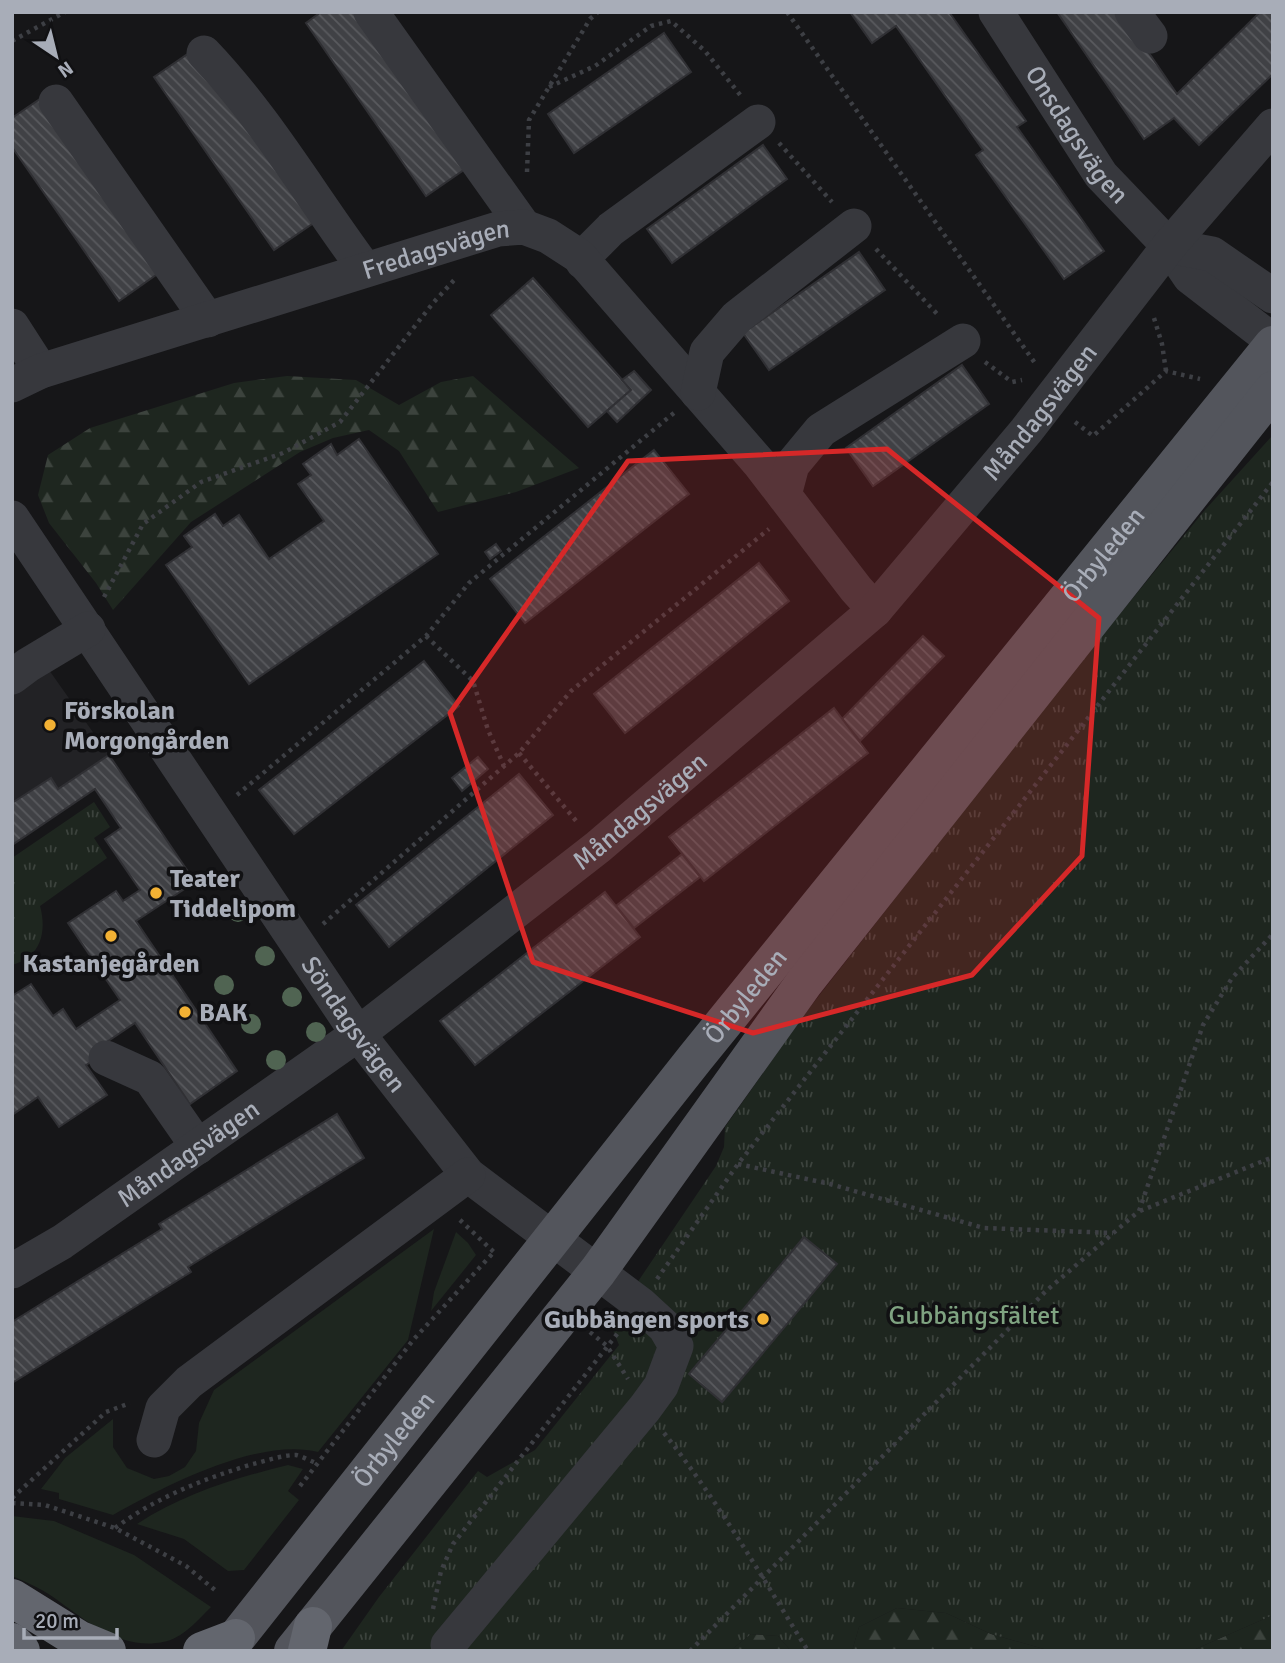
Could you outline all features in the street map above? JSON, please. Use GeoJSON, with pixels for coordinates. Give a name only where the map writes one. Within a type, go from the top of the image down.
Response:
{"type":"FeatureCollection","features":[{"type":"Feature","properties":{"kind":"highway"},"geometry":{"type":"LineString","coordinates":[[12,1598],[78,1639],[107,1651]]}},
{"type":"Feature","properties":{"kind":"highway"},"geometry":{"type":"LineString","coordinates":[[12,1643],[21,1651]]}},
{"type":"Feature","properties":{"kind":"main road","name":"Örbyleden"},"geometry":{"type":"LineString","coordinates":[[221,1646],[1273,343]]}},
{"type":"Feature","properties":{"kind":"main road","name":"Örbyleden"},"geometry":{"type":"LineString","coordinates":[[304,1643],[598,1271],[804,983],[1273,390]]}},
{"type":"Feature","properties":{"kind":"street"},"geometry":{"type":"LineString","coordinates":[[371,12],[524,227]]}},
{"type":"Feature","properties":{"kind":"street","name":"Onsdagsvägen"},"geometry":{"type":"LineString","coordinates":[[1003,15],[1101,175],[1170,246],[1190,277],[1273,343]]}},
{"type":"Feature","properties":{"kind":"street"},"geometry":{"type":"LineString","coordinates":[[204,53],[225,75],[265,128],[365,269]]}},
{"type":"Feature","properties":{"kind":"street"},"geometry":{"type":"LineString","coordinates":[[56,102],[208,320]]}},
{"type":"Feature","properties":{"kind":"street"},"geometry":{"type":"LineString","coordinates":[[583,262],[589,251],[611,229],[758,122]]}},
{"type":"Feature","properties":{"kind":"street","name":"Måndagsvägen"},"geometry":{"type":"LineString","coordinates":[[12,1271],[62,1242],[358,1034],[597,847],[875,610],[1050,384],[1138,287],[1273,126]]}},
{"type":"Feature","properties":{"kind":"street"},"geometry":{"type":"LineString","coordinates":[[698,393],[707,352],[737,317],[854,226]]}},
{"type":"Feature","properties":{"kind":"street","name":"Fredagsvägen"},"geometry":{"type":"LineString","coordinates":[[27,378],[365,269],[498,229],[524,227],[548,236],[583,262],[784,495],[875,610]]}},
{"type":"Feature","properties":{"kind":"street"},"geometry":{"type":"LineString","coordinates":[[1170,246],[1212,254],[1273,296]]}},
{"type":"Feature","properties":{"kind":"street"},"geometry":{"type":"LineString","coordinates":[[12,326],[27,378]]}},
{"type":"Feature","properties":{"kind":"street"},"geometry":{"type":"LineString","coordinates":[[784,495],[792,465],[821,430],[963,341]]}},
{"type":"Feature","properties":{"kind":"street","name":"Söndagsvägen"},"geometry":{"type":"LineString","coordinates":[[12,518],[358,1034],[468,1175],[598,1271],[665,1327],[676,1346],[661,1386],[645,1408]]}},
{"type":"Feature","properties":{"kind":"street"},"geometry":{"type":"LineString","coordinates":[[12,677],[88,629]]}},
{"type":"Feature","properties":{"kind":"street"},"geometry":{"type":"LineString","coordinates":[[106,1058],[150,1078],[198,1147]]}},
{"type":"Feature","properties":{"kind":"street"},"geometry":{"type":"LineString","coordinates":[[159,1424],[189,1382],[468,1175]]}},
{"type":"Feature","properties":{"kind":"street"},"geometry":{"type":"LineString","coordinates":[[440,1632],[645,1408]]}},
{"type":"Feature","properties":{"kind":"path"},"geometry":{"type":"LineString","coordinates":[[12,41],[65,12]]}},
{"type":"Feature","properties":{"kind":"path"},"geometry":{"type":"LineString","coordinates":[[527,175],[529,120],[590,19],[598,12]]}},
{"type":"Feature","properties":{"kind":"path"},"geometry":{"type":"LineString","coordinates":[[787,12],[1050,384],[1069,417],[1093,436],[1166,371]]}},
{"type":"Feature","properties":{"kind":"path"},"geometry":{"type":"LineString","coordinates":[[549,87],[595,66],[651,26],[671,21],[705,51],[733,84],[758,122],[975,355],[1012,382],[1050,384]]}},
{"type":"Feature","properties":{"kind":"path"},"geometry":{"type":"LineString","coordinates":[[88,629],[143,524],[201,482],[283,453],[340,422],[433,303],[470,262],[479,235]]}},
{"type":"Feature","properties":{"kind":"path"},"geometry":{"type":"LineString","coordinates":[[1138,287],[1156,326],[1166,371]]}},
{"type":"Feature","properties":{"kind":"path"},"geometry":{"type":"LineString","coordinates":[[1166,371],[1206,380]]}},
{"type":"Feature","properties":{"kind":"path"},"geometry":{"type":"LineString","coordinates":[[212,816],[426,636],[469,583],[698,393]]}},
{"type":"Feature","properties":{"kind":"path"},"geometry":{"type":"LineString","coordinates":[[440,1632],[441,1571],[453,1544],[640,1304],[738,1164],[1273,482]]}},
{"type":"Feature","properties":{"kind":"path"},"geometry":{"type":"LineString","coordinates":[[298,945],[519,753],[571,691],[769,529],[784,495]]}},
{"type":"Feature","properties":{"kind":"path"},"geometry":{"type":"LineString","coordinates":[[426,636],[473,681],[488,730],[504,766]]}},
{"type":"Feature","properties":{"kind":"path"},"geometry":{"type":"LineString","coordinates":[[519,753],[597,847]]}},
{"type":"Feature","properties":{"kind":"path"},"geometry":{"type":"LineString","coordinates":[[1139,1211],[1203,1025],[1232,978],[1273,934]]}},
{"type":"Feature","properties":{"kind":"path"},"geometry":{"type":"LineString","coordinates":[[690,1651],[1046,1290],[1113,1233],[1139,1211],[1273,1157]]}},
{"type":"Feature","properties":{"kind":"path"},"geometry":{"type":"LineString","coordinates":[[738,1164],[830,1184],[984,1228],[1113,1233]]}},
{"type":"Feature","properties":{"kind":"path"},"geometry":{"type":"LineString","coordinates":[[300,1486],[415,1339],[493,1252]]}},
{"type":"Feature","properties":{"kind":"path"},"geometry":{"type":"LineString","coordinates":[[607,1346],[645,1408],[682,1456],[808,1651]]}},
{"type":"Feature","properties":{"kind":"path"},"geometry":{"type":"LineString","coordinates":[[12,1500],[106,1412],[128,1403],[159,1424]]}},
{"type":"Feature","properties":{"kind":"path"},"geometry":{"type":"LineString","coordinates":[[115,1528],[142,1508],[179,1489],[238,1469],[271,1459],[297,1455],[316,1463]]}},
{"type":"Feature","properties":{"kind":"path"},"geometry":{"type":"LineString","coordinates":[[12,1500],[45,1505],[115,1528],[186,1566],[216,1591]]}},
{"type":"Feature","properties":{"kind":"highlighted area"},"geometry":{"type":"Polygon","coordinates":[[[887,449],[1099,618],[1082,856],[972,975],[753,1033],[533,962],[450,713],[628,461],[887,449]]]}},
{"type":"Feature","properties":{"kind":"shaded area","name":"Förskolan Morgongården"},"geometry":{"type":"Polygon","coordinates":[[[49,670],[109,755],[58,789],[50,778],[12,803],[12,695],[49,670]]]}},
{"type":"Feature","properties":{"kind":"green space"},"geometry":{"type":"Polygon","coordinates":[[[287,376],[356,380],[399,405],[441,382],[473,376],[579,468],[516,492],[438,512],[399,451],[369,430],[333,438],[300,452],[191,522],[113,610],[96,583],[49,523],[38,495],[48,455],[90,428],[234,383],[287,376]]]}},
{"type":"Feature","properties":{"kind":"green space","name":"Gubbängsfältet"},"geometry":{"type":"Polygon","coordinates":[[[1273,435],[1273,1615],[1191,1651],[1051,1651],[991,1634],[946,1613],[897,1608],[859,1627],[852,1651],[791,1651],[778,1636],[751,1634],[730,1651],[341,1651],[379,1597],[478,1471],[487,1477],[535,1450],[619,1345],[610,1323],[716,1166],[724,1147],[725,1127],[804,1015],[1069,676],[1205,510],[1273,435]]]}},
{"type":"Feature","properties":{"kind":"green space"},"geometry":{"type":"Polygon","coordinates":[[[94,802],[110,827],[94,838],[107,858],[40,906],[43,925],[40,942],[30,956],[12,965],[12,858],[94,802]]]}},
{"type":"Feature","properties":{"kind":"green space"},"geometry":{"type":"Polygon","coordinates":[[[434,1229],[408,1340],[318,1452],[294,1449],[268,1451],[241,1458],[185,1478],[113,1515],[59,1499],[59,1493],[41,1489],[65,1458],[113,1419],[113,1447],[127,1468],[154,1479],[169,1476],[185,1467],[196,1451],[199,1423],[214,1390],[434,1229]]]}},
{"type":"Feature","properties":{"kind":"green space"},"geometry":{"type":"Polygon","coordinates":[[[456,1232],[476,1255],[431,1311],[434,1292],[456,1232]]]}},
{"type":"Feature","properties":{"kind":"green space"},"geometry":{"type":"Polygon","coordinates":[[[288,1465],[303,1469],[288,1491],[299,1500],[244,1570],[228,1571],[184,1539],[137,1524],[210,1488],[288,1465]]]}},
{"type":"Feature","properties":{"kind":"green space"},"geometry":{"type":"Polygon","coordinates":[[[12,1516],[54,1521],[134,1555],[211,1607],[183,1633],[170,1640],[148,1643],[121,1639],[83,1619],[31,1584],[12,1576],[12,1516]]]}},
{"type":"Feature","properties":{"kind":"green space"},"geometry":{"type":"Polygon","coordinates":[[[897,1608],[946,1613],[991,1634],[1051,1651],[852,1651],[859,1627],[897,1608]]]}},
{"type":"Feature","properties":{"kind":"green space"},"geometry":{"type":"Polygon","coordinates":[[[1273,1615],[1273,1651],[1191,1651],[1273,1615]]]}},
{"type":"Feature","properties":{"kind":"green space"},"geometry":{"type":"Polygon","coordinates":[[[751,1634],[778,1636],[791,1651],[730,1651],[751,1634]]]}},
{"type":"Feature","properties":{"kind":"building"},"geometry":{"type":"Polygon","coordinates":[[[321,12],[364,12],[471,165],[426,196],[306,23],[321,12]]]}},
{"type":"Feature","properties":{"kind":"building"},"geometry":{"type":"Polygon","coordinates":[[[850,12],[949,12],[1026,121],[1017,127],[1104,251],[1064,279],[976,155],[983,150],[896,26],[872,43],[850,12]]]}},
{"type":"Feature","properties":{"kind":"building"},"geometry":{"type":"Polygon","coordinates":[[[1057,12],[1121,12],[1177,94],[1260,12],[1273,12],[1273,74],[1199,145],[1174,118],[1144,139],[1057,12]]]}},
{"type":"Feature","properties":{"kind":"building"},"geometry":{"type":"Polygon","coordinates":[[[664,33],[691,72],[574,153],[548,114],[664,33]]]}},
{"type":"Feature","properties":{"kind":"building"},"geometry":{"type":"Polygon","coordinates":[[[198,47],[318,220],[274,250],[154,77],[198,47]]]}},
{"type":"Feature","properties":{"kind":"building"},"geometry":{"type":"Polygon","coordinates":[[[43,97],[163,270],[119,301],[12,147],[12,118],[43,97]]]}},
{"type":"Feature","properties":{"kind":"building"},"geometry":{"type":"Polygon","coordinates":[[[763,145],[787,179],[672,263],[647,229],[763,145]]]}},
{"type":"Feature","properties":{"kind":"building"},"geometry":{"type":"Polygon","coordinates":[[[859,252],[885,290],[769,370],[743,333],[859,252]]]}},
{"type":"Feature","properties":{"kind":"building"},"geometry":{"type":"Polygon","coordinates":[[[533,278],[631,390],[588,427],[491,315],[533,278]]]}},
{"type":"Feature","properties":{"kind":"building"},"geometry":{"type":"Polygon","coordinates":[[[962,365],[989,404],[873,486],[846,448],[962,365]]]}},
{"type":"Feature","properties":{"kind":"building"},"geometry":{"type":"Polygon","coordinates":[[[634,371],[651,390],[617,422],[607,411],[631,390],[622,380],[634,371]]]}},
{"type":"Feature","properties":{"kind":"building"},"geometry":{"type":"Polygon","coordinates":[[[359,439],[438,554],[249,684],[166,565],[192,547],[184,536],[215,514],[223,526],[239,515],[269,559],[324,521],[298,484],[311,475],[303,464],[331,444],[337,455],[359,439]]]}},
{"type":"Feature","properties":{"kind":"building"},"geometry":{"type":"Polygon","coordinates":[[[654,450],[689,494],[525,623],[490,579],[654,450]]]}},
{"type":"Feature","properties":{"kind":"building"},"geometry":{"type":"Polygon","coordinates":[[[496,544],[501,551],[490,559],[485,552],[496,544]]]}},
{"type":"Feature","properties":{"kind":"building"},"geometry":{"type":"Polygon","coordinates":[[[759,563],[789,601],[625,733],[594,694],[759,563]]]}},
{"type":"Feature","properties":{"kind":"building"},"geometry":{"type":"Polygon","coordinates":[[[923,636],[944,656],[860,741],[842,719],[923,636]]]}},
{"type":"Feature","properties":{"kind":"building"},"geometry":{"type":"Polygon","coordinates":[[[424,661],[459,706],[294,834],[259,790],[424,661]]]}},
{"type":"Feature","properties":{"kind":"building"},"geometry":{"type":"Polygon","coordinates":[[[834,708],[868,753],[704,881],[669,837],[834,708]]]}},
{"type":"Feature","properties":{"kind":"building","name":"Kastanjegården"},"geometry":{"type":"Polygon","coordinates":[[[109,755],[195,882],[136,921],[237,1071],[190,1104],[135,1023],[92,1052],[96,1059],[86,1065],[107,1095],[59,1127],[38,1097],[12,1115],[12,996],[31,984],[53,1016],[63,1009],[76,1029],[120,1000],[68,923],[116,891],[123,901],[140,890],[105,839],[121,828],[95,789],[12,845],[12,803],[51,778],[58,789],[109,755]]]}},
{"type":"Feature","properties":{"kind":"building"},"geometry":{"type":"Polygon","coordinates":[[[478,757],[488,769],[462,791],[452,778],[478,757]]]}},
{"type":"Feature","properties":{"kind":"building"},"geometry":{"type":"Polygon","coordinates":[[[519,774],[553,815],[389,947],[356,905],[519,774]]]}},
{"type":"Feature","properties":{"kind":"building"},"geometry":{"type":"Polygon","coordinates":[[[682,854],[700,877],[634,928],[616,906],[682,854]]]}},
{"type":"Feature","properties":{"kind":"building"},"geometry":{"type":"Polygon","coordinates":[[[605,892],[640,937],[475,1065],[440,1021],[605,892]]]}},
{"type":"Feature","properties":{"kind":"building"},"geometry":{"type":"Polygon","coordinates":[[[337,1114],[364,1158],[188,1267],[191,1272],[12,1383],[12,1322],[162,1229],[159,1224],[337,1114]]]}},
{"type":"Feature","properties":{"kind":"building","name":"Gubbängen sports"},"geometry":{"type":"Polygon","coordinates":[[[804,1237],[837,1264],[722,1402],[689,1374],[804,1237]]]}},
{"type":"Feature","properties":{"kind":"place","name":"Förskolan Morgongården"},"geometry":{"type":"Point","coordinates":[50,725]}},
{"type":"Feature","properties":{"kind":"place","name":"Teater Tiddelipom"},"geometry":{"type":"Point","coordinates":[156,893]}},
{"type":"Feature","properties":{"kind":"place","name":"Kastanjegården"},"geometry":{"type":"Point","coordinates":[111,936]}},
{"type":"Feature","properties":{"kind":"place","name":"BAK"},"geometry":{"type":"Point","coordinates":[185,1012]}},
{"type":"Feature","properties":{"kind":"place","name":"Gubbängen sports"},"geometry":{"type":"Point","coordinates":[763,1319]}}]}
